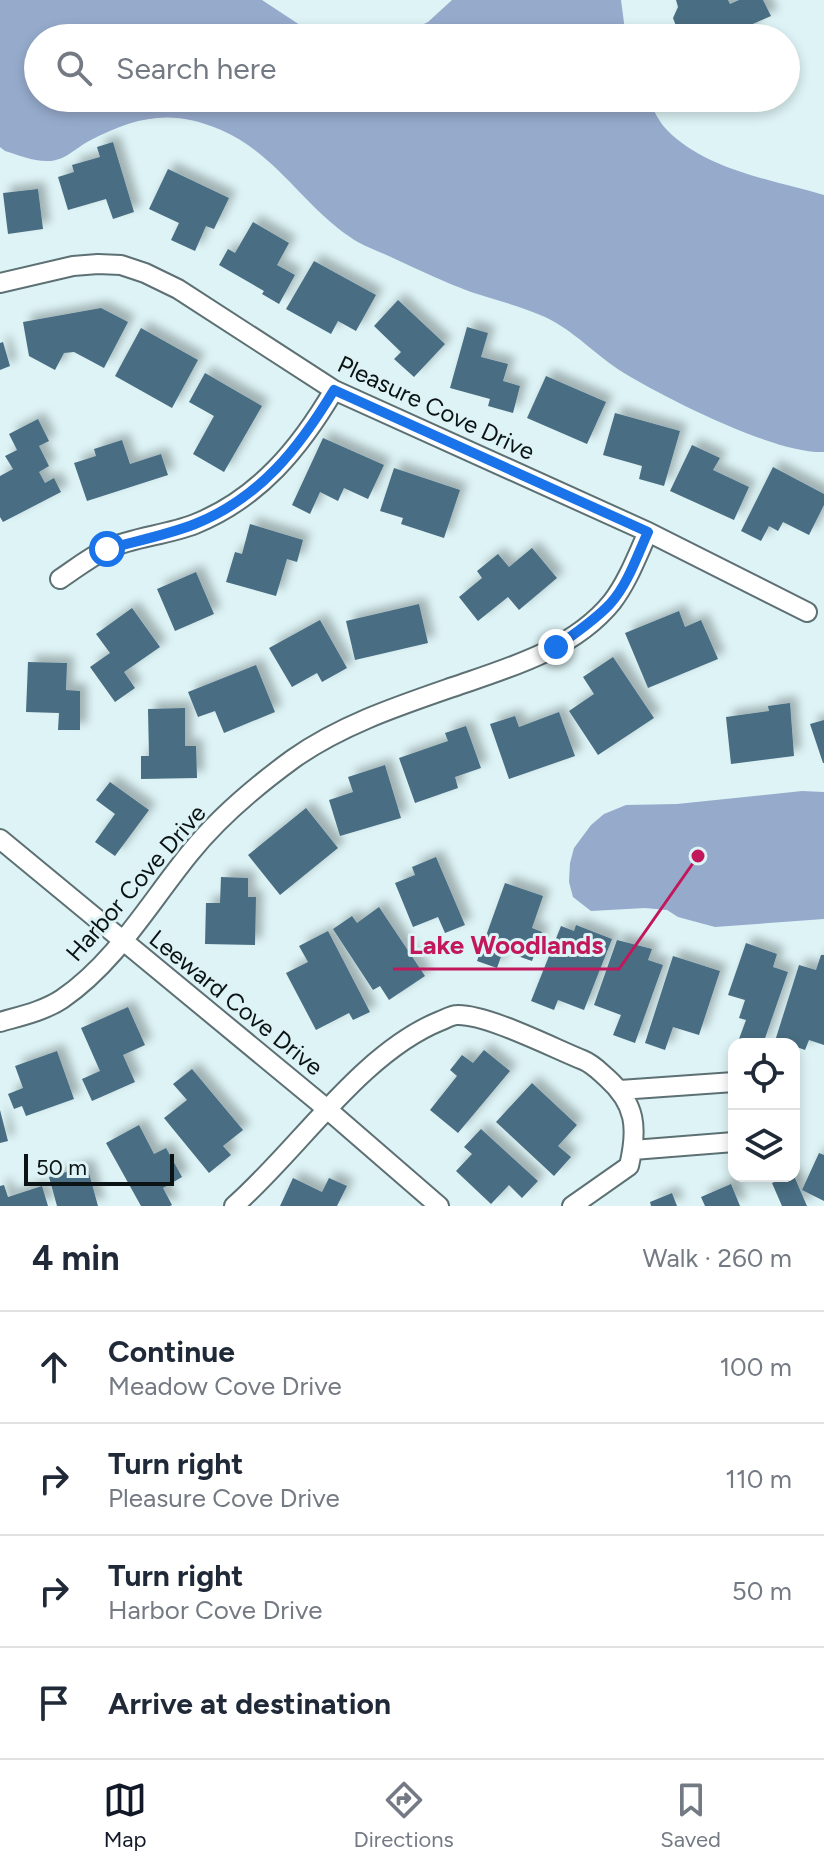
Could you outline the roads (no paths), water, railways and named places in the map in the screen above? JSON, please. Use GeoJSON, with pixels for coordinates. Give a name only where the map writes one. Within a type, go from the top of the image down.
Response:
{"type":"FeatureCollection","features":[{"type":"Feature","properties":{"kind":"street","name":"Pleasure Cove Drive"},"geometry":{"type":"LineString","coordinates":[[0,283],[73,266],[121,265],[145,273],[178,289],[334,390],[648,532],[807,612]]}},
{"type":"Feature","properties":{"kind":"street"},"geometry":{"type":"LineString","coordinates":[[60,579],[107,549],[194,524],[242,498],[283,462],[307,435],[334,390]]}},
{"type":"Feature","properties":{"kind":"street","name":"Harbor Cove Drive"},"geometry":{"type":"LineString","coordinates":[[0,1022],[30,1014],[61,999],[88,977],[122,941],[192,850],[248,794],[296,757],[348,727],[556,647],[586,626],[611,603],[630,574],[648,532]]}},
{"type":"Feature","properties":{"kind":"street","name":"Leeward Cove Drive"},"geometry":{"type":"LineString","coordinates":[[0,839],[327,1109],[439,1206]]}},
{"type":"Feature","properties":{"kind":"street"},"geometry":{"type":"LineString","coordinates":[[234,1206],[380,1059],[416,1031],[456,1015],[494,1023],[592,1064],[630,1104],[633,1150],[629,1166],[572,1206]]}},
{"type":"Feature","properties":{"kind":"street"},"geometry":{"type":"LineString","coordinates":[[620,1090],[728,1082]]}},
{"type":"Feature","properties":{"kind":"street"},"geometry":{"type":"LineString","coordinates":[[633,1150],[728,1143]]}},
{"type":"Feature","properties":{"kind":"water"},"geometry":{"type":"Polygon","coordinates":[[[0,0],[262,0],[298,24],[24,24],[24,112],[655,112],[667,130],[701,155],[741,172],[824,195],[824,452],[778,444],[722,423],[624,373],[545,317],[461,288],[360,243],[317,210],[258,152],[203,123],[169,117],[138,121],[106,133],[52,161],[36,160],[0,147],[0,0]]]}},
{"type":"Feature","properties":{"kind":"water"},"geometry":{"type":"Polygon","coordinates":[[[452,0],[621,0],[624,24],[424,24],[452,0]]]}},
{"type":"Feature","properties":{"kind":"water"},"geometry":{"type":"Polygon","coordinates":[[[802,791],[824,792],[824,919],[715,927],[678,917],[667,910],[591,911],[573,897],[569,882],[574,848],[591,825],[604,814],[626,805],[677,804],[802,791]]]}},
{"type":"Feature","properties":{"kind":"place","name":"Lake Woodlands"},"geometry":{"type":"Point","coordinates":[698,856]}}]}
